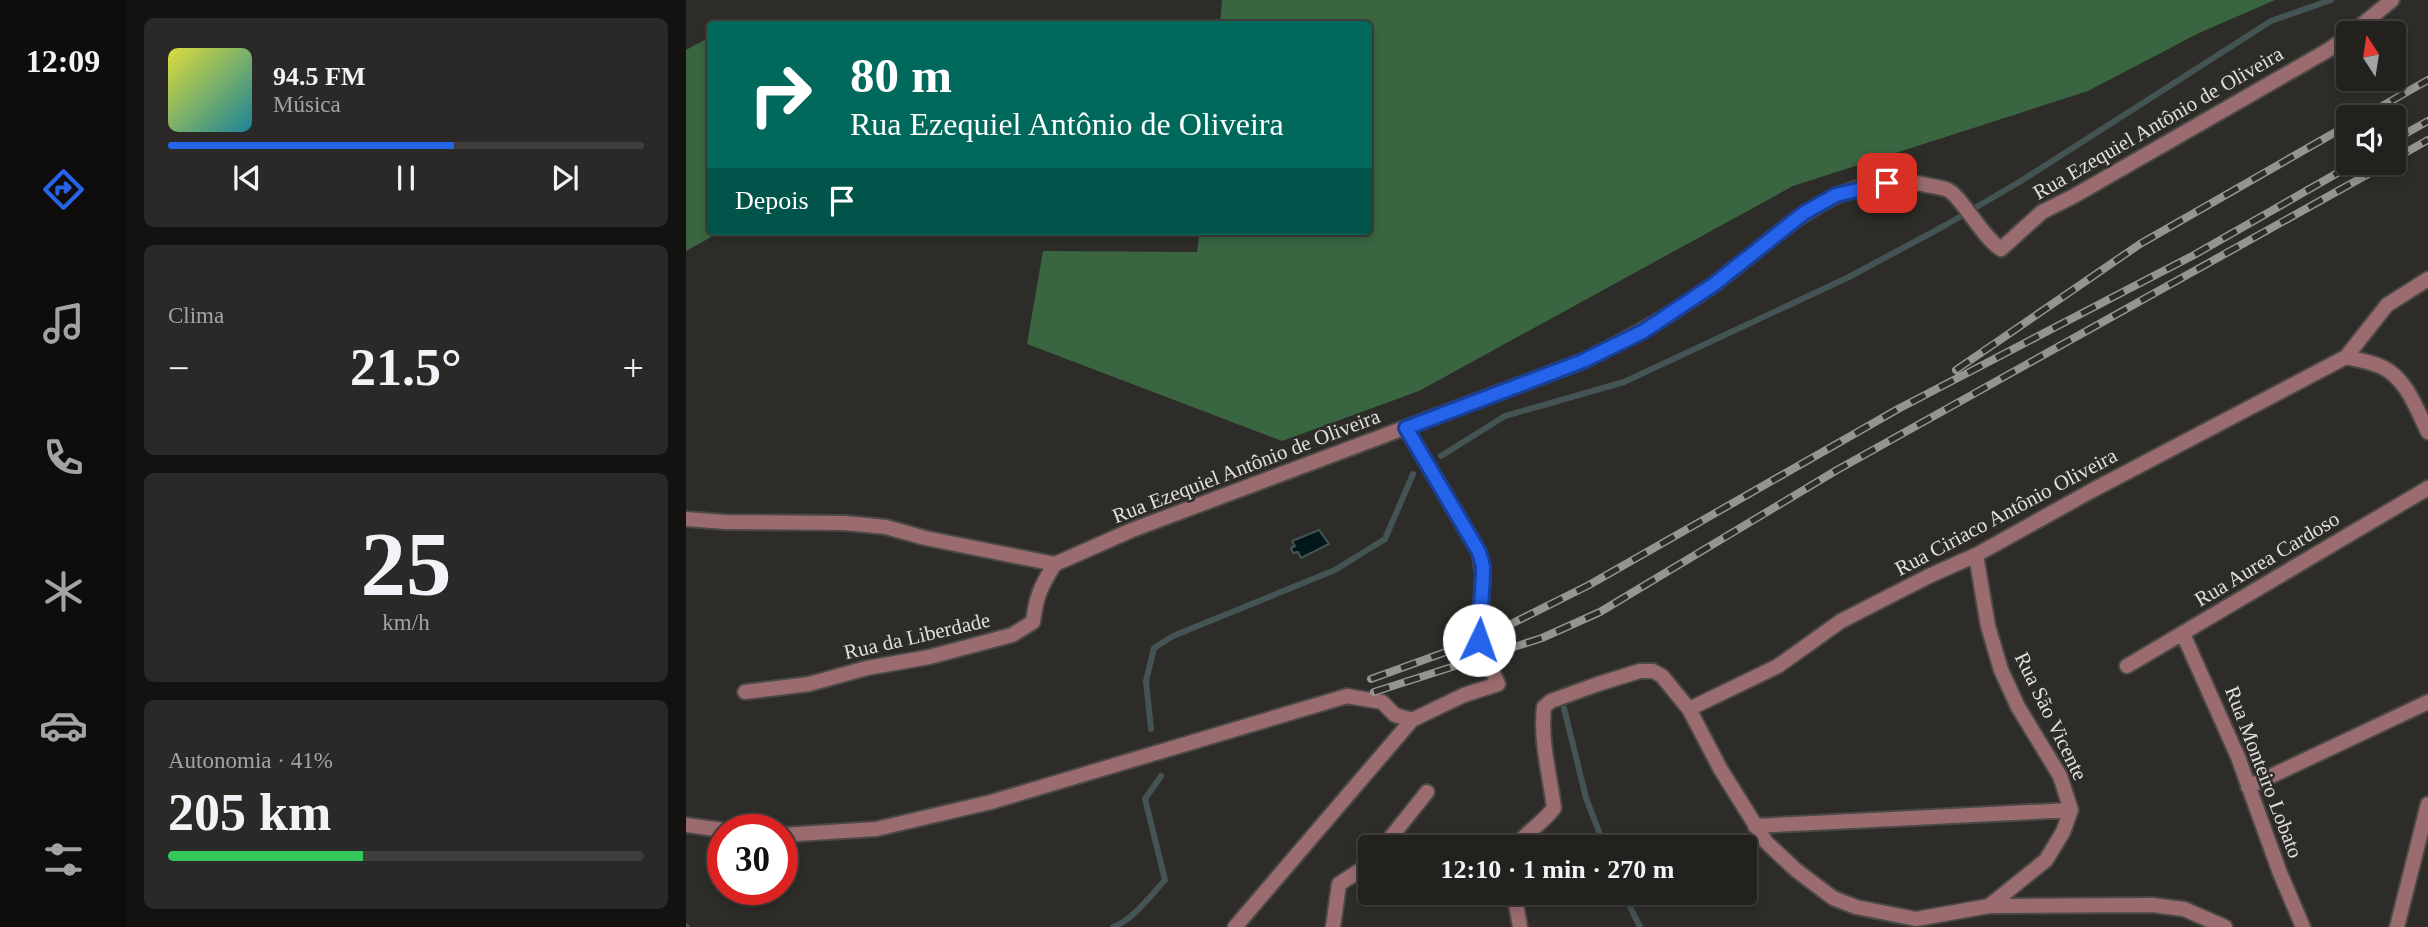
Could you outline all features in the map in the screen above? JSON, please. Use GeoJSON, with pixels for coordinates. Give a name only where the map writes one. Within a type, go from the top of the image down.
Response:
{"type":"FeatureCollection","features":[{"type":"Feature","properties":{"kind":"street","name":"Rua Ezequiel Antônio de Oliveira"},"geometry":{"type":"LineString","coordinates":[[2367,21],[2392,0]]}},
{"type":"Feature","properties":{"kind":"street","name":"Rua Ezequiel Antônio de Oliveira"},"geometry":{"type":"LineString","coordinates":[[1055,564],[1132,530],[1583,361],[1644,331],[1713,285],[1804,213],[1836,195],[1887,183],[1909,182],[1951,191],[1992,243],[2001,249],[2042,212],[2086,190],[2336,46]]}},
{"type":"Feature","properties":{"kind":"street","name":"Rua Ciriaco Antônio Oliveira"},"geometry":{"type":"LineString","coordinates":[[1689,709],[1778,666],[1841,621],[1976,555],[2081,496],[2346,357],[2387,305],[2428,279]]}},
{"type":"Feature","properties":{"kind":"street"},"geometry":{"type":"LineString","coordinates":[[2346,357],[2382,366],[2393,373],[2402,383],[2428,432]]}},
{"type":"Feature","properties":{"kind":"street"},"geometry":{"type":"LineString","coordinates":[[1235,927],[1412,720],[1464,695],[1498,684],[1479,640],[1483,566],[1479,552],[1406,428]]}},
{"type":"Feature","properties":{"kind":"street","name":"Rua Aurea Cardoso"},"geometry":{"type":"LineString","coordinates":[[2127,666],[2428,488]]}},
{"type":"Feature","properties":{"kind":"street"},"geometry":{"type":"LineString","coordinates":[[686,519],[725,523],[845,523],[886,527],[925,538],[1055,564]]}},
{"type":"Feature","properties":{"kind":"street","name":"Rua São Vicente"},"geometry":{"type":"LineString","coordinates":[[1976,555],[1988,626],[2001,670],[2018,707],[2060,776],[2071,810],[2063,832],[2046,860],[1989,906]]}},
{"type":"Feature","properties":{"kind":"street","name":"Rua da Liberdade"},"geometry":{"type":"LineString","coordinates":[[745,692],[809,684],[1012,635],[1033,622],[1041,584],[1055,564]]}},
{"type":"Feature","properties":{"kind":"street","name":"Rua Monteiro Lobato"},"geometry":{"type":"LineString","coordinates":[[2183,634],[2215,701],[2303,927]]}},
{"type":"Feature","properties":{"kind":"street"},"geometry":{"type":"LineString","coordinates":[[1525,835],[1554,808],[1544,744],[1544,707],[1551,701],[1640,671],[1653,671],[1662,676],[1689,709],[1703,740],[1766,842],[1796,870],[1833,898],[1856,907],[1919,923],[1989,906],[2152,905],[2184,909],[2225,927]]}},
{"type":"Feature","properties":{"kind":"street"},"geometry":{"type":"LineString","coordinates":[[798,834],[876,829],[991,802],[1346,696],[1382,702],[1395,715],[1412,720]]}},
{"type":"Feature","properties":{"kind":"street"},"geometry":{"type":"LineString","coordinates":[[2248,787],[2428,702]]}},
{"type":"Feature","properties":{"kind":"street"},"geometry":{"type":"LineString","coordinates":[[1393,835],[1427,792]]}},
{"type":"Feature","properties":{"kind":"street"},"geometry":{"type":"LineString","coordinates":[[2398,926],[2428,804]]}},
{"type":"Feature","properties":{"kind":"street"},"geometry":{"type":"LineString","coordinates":[[1755,826],[2071,810]]}},
{"type":"Feature","properties":{"kind":"street"},"geometry":{"type":"LineString","coordinates":[[686,825],[707,828]]}},
{"type":"Feature","properties":{"kind":"street"},"geometry":{"type":"LineString","coordinates":[[1333,927],[1339,884],[1358,871]]}},
{"type":"Feature","properties":{"kind":"street"},"geometry":{"type":"LineString","coordinates":[[1516,905],[1520,927]]}},
{"type":"Feature","properties":{"kind":"green space"},"geometry":{"type":"Polygon","coordinates":[[[1222,0],[2275,0],[2199,33],[2088,91],[1793,186],[1419,391],[1282,441],[1027,344],[1043,251],[1197,252],[1199,235],[1372,235],[1372,21],[1220,21],[1222,0]]]}},
{"type":"Feature","properties":{"kind":"green space"},"geometry":{"type":"Polygon","coordinates":[[[707,39],[707,235],[715,235],[686,251],[686,50],[707,39]]]}},
{"type":"Feature","properties":{"kind":"shaded area"},"geometry":{"type":"Polygon","coordinates":[[[1319,530],[1329,544],[1301,558],[1298,552],[1293,553],[1291,548],[1295,546],[1292,541],[1319,530]]]}},
{"type":"Feature","properties":{"kind":"waterway"},"geometry":{"type":"LineString","coordinates":[[1441,456],[1505,416],[1624,382],[1847,278],[2021,181],[2271,21],[2331,0]]}},
{"type":"Feature","properties":{"kind":"waterway"},"geometry":{"type":"LineString","coordinates":[[1151,729],[1146,681],[1154,648],[1173,636],[1335,570],[1385,539],[1413,474]]}},
{"type":"Feature","properties":{"kind":"waterway"},"geometry":{"type":"LineString","coordinates":[[1564,708],[1586,798],[1600,835]]}},
{"type":"Feature","properties":{"kind":"waterway"},"geometry":{"type":"LineString","coordinates":[[1113,927],[1135,913],[1165,880],[1145,799],[1161,776]]}},
{"type":"Feature","properties":{"kind":"waterway"},"geometry":{"type":"LineString","coordinates":[[1629,905],[1640,927]]}},
{"type":"Feature","properties":{"kind":"railway"},"geometry":{"type":"LineString","coordinates":[[2384,105],[2428,80]]}},
{"type":"Feature","properties":{"kind":"railway"},"geometry":{"type":"LineString","coordinates":[[2406,133],[2428,121]]}},
{"type":"Feature","properties":{"kind":"railway"},"geometry":{"type":"LineString","coordinates":[[1956,370],[2140,244],[2336,132]]}},
{"type":"Feature","properties":{"kind":"railway"},"geometry":{"type":"LineString","coordinates":[[2406,152],[2428,140]]}},
{"type":"Feature","properties":{"kind":"railway"},"geometry":{"type":"LineString","coordinates":[[1371,679],[1479,640],[1589,585],[1898,409],[2194,255],[2336,174]]}},
{"type":"Feature","properties":{"kind":"railway"},"geometry":{"type":"LineString","coordinates":[[1374,692],[1542,638],[1600,612],[1837,470],[2366,175]]}},
{"type":"Feature","properties":{"kind":"route"},"geometry":{"type":"LineString","coordinates":[[1479,640],[1483,574],[1479,552],[1406,428],[1583,361],[1644,331],[1713,285],[1804,213],[1836,195],[1887,183]]}}]}
